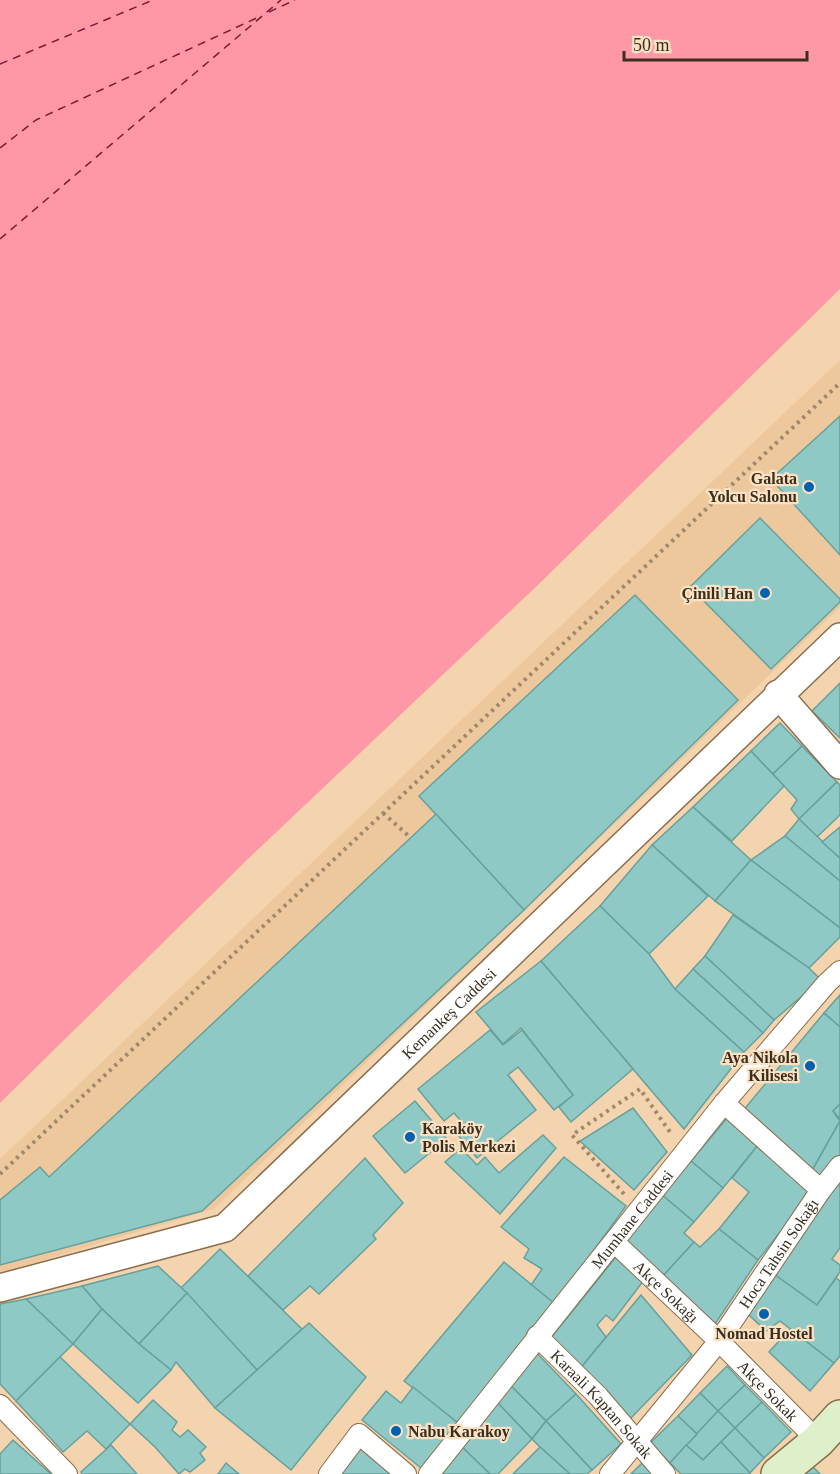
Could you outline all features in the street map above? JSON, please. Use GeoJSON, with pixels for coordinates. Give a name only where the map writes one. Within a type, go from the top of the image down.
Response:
{"type":"FeatureCollection","features":[{"type":"Feature","properties":{"kind":"main road"},"geometry":{"type":"LineString","coordinates":[[778,1474],[818,1442],[840,1417]]}},
{"type":"Feature","properties":{"kind":"street","name":"Kemankeş Caddesi"},"geometry":{"type":"LineString","coordinates":[[0,1288],[225,1228],[778,694],[840,637]]}},
{"type":"Feature","properties":{"kind":"street"},"geometry":{"type":"LineString","coordinates":[[778,694],[840,765]]}},
{"type":"Feature","properties":{"kind":"street","name":"Mumhane Caddesi"},"geometry":{"type":"LineString","coordinates":[[429,1474],[724,1103],[827,983],[840,971]]}},
{"type":"Feature","properties":{"kind":"street"},"geometry":{"type":"LineString","coordinates":[[724,1103],[821,1190]]}},
{"type":"Feature","properties":{"kind":"street","name":"Hoca Tahsin Sokağı"},"geometry":{"type":"LineString","coordinates":[[610,1474],[719,1341],[821,1190],[840,1166]]}},
{"type":"Feature","properties":{"kind":"street","name":"Akçe Sokağı"},"geometry":{"type":"LineString","coordinates":[[614,1242],[719,1341]]}},
{"type":"Feature","properties":{"kind":"street","name":"Karaali Kaptan Sokak"},"geometry":{"type":"LineString","coordinates":[[537,1336],[598,1396],[665,1474]]}},
{"type":"Feature","properties":{"kind":"street","name":"Akçe Sokak"},"geometry":{"type":"LineString","coordinates":[[719,1341],[818,1442]]}},
{"type":"Feature","properties":{"kind":"street"},"geometry":{"type":"LineString","coordinates":[[0,1405],[67,1474]]}},
{"type":"Feature","properties":{"kind":"street"},"geometry":{"type":"LineString","coordinates":[[328,1474],[359,1434],[406,1474]]}},
{"type":"Feature","properties":{"kind":"path"},"geometry":{"type":"LineString","coordinates":[[0,1174],[840,383]]}},
{"type":"Feature","properties":{"kind":"path"},"geometry":{"type":"LineString","coordinates":[[383,813],[411,838]]}},
{"type":"Feature","properties":{"kind":"path"},"geometry":{"type":"LineString","coordinates":[[638,1211],[572,1135],[640,1089],[684,1153]]}},
{"type":"Feature","properties":{"kind":"shaded area"},"geometry":{"type":"Polygon","coordinates":[[[0,0],[840,0],[840,289],[541,582],[250,857],[0,1103],[0,0]]]}},
{"type":"Feature","properties":{"kind":"shaded area"},"geometry":{"type":"Polygon","coordinates":[[[840,360],[840,607],[214,1209],[0,1273],[0,1159],[840,360]]]}},
{"type":"Feature","properties":{"kind":"building","name":"Galata Yolcu Salonu"},"geometry":{"type":"Polygon","coordinates":[[[840,416],[840,555],[771,479],[840,416]]]}},
{"type":"Feature","properties":{"kind":"building","name":"Çinili Han"},"geometry":{"type":"Polygon","coordinates":[[[760,518],[840,599],[840,602],[771,669],[690,587],[760,518]]]}},
{"type":"Feature","properties":{"kind":"building"},"geometry":{"type":"Polygon","coordinates":[[[635,595],[738,700],[524,910],[419,796],[635,595]]]}},
{"type":"Feature","properties":{"kind":"building"},"geometry":{"type":"Polygon","coordinates":[[[840,683],[840,738],[812,711],[840,683]]]}},
{"type":"Feature","properties":{"kind":"building"},"geometry":{"type":"Polygon","coordinates":[[[780,723],[802,746],[773,774],[751,751],[780,723]]]}},
{"type":"Feature","properties":{"kind":"building"},"geometry":{"type":"Polygon","coordinates":[[[802,746],[837,782],[799,819],[791,809],[797,800],[773,774],[802,746]]]}},
{"type":"Feature","properties":{"kind":"building"},"geometry":{"type":"Polygon","coordinates":[[[751,751],[784,786],[732,841],[693,807],[751,751]]]}},
{"type":"Feature","properties":{"kind":"building"},"geometry":{"type":"Polygon","coordinates":[[[837,782],[840,785],[840,815],[817,837],[799,819],[837,782]]]}},
{"type":"Feature","properties":{"kind":"building"},"geometry":{"type":"Polygon","coordinates":[[[693,807],[751,860],[715,901],[652,845],[693,807]]]}},
{"type":"Feature","properties":{"kind":"building"},"geometry":{"type":"Polygon","coordinates":[[[436,814],[524,910],[202,1211],[0,1265],[0,1200],[40,1167],[49,1177],[436,814]]]}},
{"type":"Feature","properties":{"kind":"building"},"geometry":{"type":"Polygon","coordinates":[[[799,819],[840,858],[840,881],[785,836],[799,819]]]}},
{"type":"Feature","properties":{"kind":"building"},"geometry":{"type":"Polygon","coordinates":[[[840,827],[840,858],[822,842],[840,827]]]}},
{"type":"Feature","properties":{"kind":"building"},"geometry":{"type":"Polygon","coordinates":[[[785,836],[840,881],[840,928],[751,860],[785,836]]]}},
{"type":"Feature","properties":{"kind":"building"},"geometry":{"type":"Polygon","coordinates":[[[652,845],[708,896],[649,954],[600,906],[652,845]]]}},
{"type":"Feature","properties":{"kind":"building"},"geometry":{"type":"Polygon","coordinates":[[[751,860],[840,928],[840,937],[809,968],[715,901],[751,860]]]}},
{"type":"Feature","properties":{"kind":"building"},"geometry":{"type":"Polygon","coordinates":[[[600,906],[649,954],[675,989],[744,1052],[684,1129],[541,961],[600,906]]]}},
{"type":"Feature","properties":{"kind":"building"},"geometry":{"type":"Polygon","coordinates":[[[733,915],[809,968],[821,980],[774,1020],[705,956],[733,915]]]}},
{"type":"Feature","properties":{"kind":"building"},"geometry":{"type":"Polygon","coordinates":[[[705,956],[774,1020],[763,1033],[693,969],[705,956]]]}},
{"type":"Feature","properties":{"kind":"building"},"geometry":{"type":"Polygon","coordinates":[[[541,961],[633,1069],[571,1122],[559,1107],[573,1095],[521,1028],[503,1044],[476,1012],[541,961]]]}},
{"type":"Feature","properties":{"kind":"building"},"geometry":{"type":"Polygon","coordinates":[[[693,969],[763,1033],[744,1052],[675,989],[693,969]]]}},
{"type":"Feature","properties":{"kind":"building"},"geometry":{"type":"Polygon","coordinates":[[[840,995],[840,1027],[824,1013],[840,995]]]}},
{"type":"Feature","properties":{"kind":"building","name":"Aya Nikola Kilisesi"},"geometry":{"type":"Polygon","coordinates":[[[824,1013],[840,1027],[840,1104],[833,1111],[840,1121],[812,1170],[742,1112],[824,1013]]]}},
{"type":"Feature","properties":{"kind":"building"},"geometry":{"type":"Polygon","coordinates":[[[490,1030],[503,1045],[522,1030],[573,1095],[554,1110],[518,1067],[508,1075],[536,1110],[477,1158],[458,1135],[467,1128],[454,1113],[444,1121],[418,1089],[490,1030]]]}},
{"type":"Feature","properties":{"kind":"building","name":"Karaköy Polis Merkezi"},"geometry":{"type":"Polygon","coordinates":[[[415,1101],[447,1139],[405,1173],[373,1136],[415,1101]]]}},
{"type":"Feature","properties":{"kind":"building"},"geometry":{"type":"Polygon","coordinates":[[[840,1104],[840,1119],[833,1111],[840,1104]]]}},
{"type":"Feature","properties":{"kind":"building"},"geometry":{"type":"Polygon","coordinates":[[[633,1108],[667,1152],[634,1190],[580,1141],[633,1108]]]}},
{"type":"Feature","properties":{"kind":"building"},"geometry":{"type":"Polygon","coordinates":[[[728,1117],[758,1145],[723,1188],[691,1161],[728,1117]]]}},
{"type":"Feature","properties":{"kind":"building"},"geometry":{"type":"Polygon","coordinates":[[[840,1121],[840,1160],[822,1180],[812,1171],[840,1121]]]}},
{"type":"Feature","properties":{"kind":"building"},"geometry":{"type":"Polygon","coordinates":[[[543,1135],[556,1148],[500,1214],[445,1162],[461,1148],[477,1165],[485,1157],[499,1173],[543,1135]]]}},
{"type":"Feature","properties":{"kind":"building"},"geometry":{"type":"Polygon","coordinates":[[[758,1145],[814,1190],[758,1260],[719,1229],[749,1192],[732,1178],[758,1145]]]}},
{"type":"Feature","properties":{"kind":"building"},"geometry":{"type":"Polygon","coordinates":[[[564,1157],[626,1206],[555,1304],[531,1285],[542,1269],[524,1258],[529,1249],[501,1227],[564,1157]]]}},
{"type":"Feature","properties":{"kind":"building"},"geometry":{"type":"Polygon","coordinates":[[[365,1158],[403,1203],[373,1235],[376,1239],[319,1294],[310,1286],[283,1310],[248,1276],[365,1158]]]}},
{"type":"Feature","properties":{"kind":"building"},"geometry":{"type":"Polygon","coordinates":[[[691,1161],[723,1188],[694,1222],[661,1194],[691,1161]]]}},
{"type":"Feature","properties":{"kind":"building"},"geometry":{"type":"Polygon","coordinates":[[[840,1174],[840,1248],[832,1259],[840,1265],[840,1272],[817,1305],[771,1272],[840,1174]]]}},
{"type":"Feature","properties":{"kind":"building"},"geometry":{"type":"Polygon","coordinates":[[[661,1194],[694,1222],[684,1233],[694,1242],[663,1276],[622,1238],[661,1194]]]}},
{"type":"Feature","properties":{"kind":"building"},"geometry":{"type":"Polygon","coordinates":[[[719,1229],[758,1260],[715,1324],[663,1276],[694,1242],[700,1247],[719,1229]]]}},
{"type":"Feature","properties":{"kind":"building"},"geometry":{"type":"Polygon","coordinates":[[[220,1249],[302,1329],[257,1370],[181,1288],[220,1249]]]}},
{"type":"Feature","properties":{"kind":"building"},"geometry":{"type":"Polygon","coordinates":[[[620,1252],[647,1276],[613,1321],[606,1315],[597,1325],[606,1337],[579,1370],[550,1339],[620,1252]]]}},
{"type":"Feature","properties":{"kind":"building"},"geometry":{"type":"Polygon","coordinates":[[[504,1262],[555,1304],[458,1423],[404,1381],[504,1262]]]}},
{"type":"Feature","properties":{"kind":"building"},"geometry":{"type":"Polygon","coordinates":[[[158,1266],[187,1293],[139,1344],[102,1309],[82,1286],[158,1266]]]}},
{"type":"Feature","properties":{"kind":"building"},"geometry":{"type":"Polygon","coordinates":[[[771,1272],[817,1305],[836,1278],[840,1281],[840,1356],[834,1363],[780,1321],[766,1331],[748,1314],[771,1272]]]}},
{"type":"Feature","properties":{"kind":"building"},"geometry":{"type":"Polygon","coordinates":[[[82,1286],[102,1309],[73,1344],[26,1299],[82,1286]]]}},
{"type":"Feature","properties":{"kind":"building"},"geometry":{"type":"Polygon","coordinates":[[[187,1293],[257,1370],[215,1408],[176,1362],[171,1370],[139,1344],[187,1293]]]}},
{"type":"Feature","properties":{"kind":"building"},"geometry":{"type":"Polygon","coordinates":[[[641,1295],[692,1355],[630,1419],[579,1370],[641,1295]]]}},
{"type":"Feature","properties":{"kind":"building"},"geometry":{"type":"Polygon","coordinates":[[[26,1299],[73,1344],[16,1401],[0,1384],[0,1304],[26,1299]]]}},
{"type":"Feature","properties":{"kind":"building"},"geometry":{"type":"Polygon","coordinates":[[[102,1309],[171,1370],[138,1403],[73,1344],[102,1309]]]}},
{"type":"Feature","properties":{"kind":"building"},"geometry":{"type":"Polygon","coordinates":[[[309,1323],[366,1377],[291,1470],[215,1408],[309,1323]]]}},
{"type":"Feature","properties":{"kind":"building"},"geometry":{"type":"Polygon","coordinates":[[[790,1329],[834,1363],[810,1391],[769,1352],[790,1329]]]}},
{"type":"Feature","properties":{"kind":"building"},"geometry":{"type":"Polygon","coordinates":[[[536,1352],[576,1394],[546,1421],[510,1385],[536,1352]]]}},
{"type":"Feature","properties":{"kind":"building"},"geometry":{"type":"Polygon","coordinates":[[[60,1357],[130,1424],[106,1449],[87,1431],[63,1452],[16,1401],[60,1357]]]}},
{"type":"Feature","properties":{"kind":"building"},"geometry":{"type":"Polygon","coordinates":[[[727,1366],[745,1385],[718,1411],[700,1393],[727,1366]]]}},
{"type":"Feature","properties":{"kind":"building"},"geometry":{"type":"Polygon","coordinates":[[[510,1385],[546,1421],[532,1439],[497,1402],[510,1385]]]}},
{"type":"Feature","properties":{"kind":"building"},"geometry":{"type":"Polygon","coordinates":[[[745,1385],[762,1402],[735,1428],[718,1411],[745,1385]]]}},
{"type":"Feature","properties":{"kind":"building"},"geometry":{"type":"Polygon","coordinates":[[[413,1387],[458,1423],[421,1468],[362,1420],[386,1391],[401,1403],[413,1387]]]}},
{"type":"Feature","properties":{"kind":"building"},"geometry":{"type":"Polygon","coordinates":[[[700,1393],[718,1411],[697,1434],[678,1416],[700,1393]]]}},
{"type":"Feature","properties":{"kind":"building"},"geometry":{"type":"Polygon","coordinates":[[[576,1394],[621,1444],[592,1470],[546,1421],[576,1394]]]}},
{"type":"Feature","properties":{"kind":"building"},"geometry":{"type":"Polygon","coordinates":[[[153,1400],[177,1422],[172,1430],[180,1437],[188,1430],[206,1447],[200,1453],[205,1460],[190,1472],[185,1469],[179,1474],[130,1424],[153,1400]]]}},
{"type":"Feature","properties":{"kind":"building"},"geometry":{"type":"Polygon","coordinates":[[[497,1402],[532,1439],[498,1474],[490,1474],[461,1446],[497,1402]]]}},
{"type":"Feature","properties":{"kind":"building"},"geometry":{"type":"Polygon","coordinates":[[[762,1402],[791,1432],[764,1458],[735,1428],[762,1402]]]}},
{"type":"Feature","properties":{"kind":"building"},"geometry":{"type":"Polygon","coordinates":[[[718,1411],[735,1428],[703,1460],[686,1445],[718,1411]]]}},
{"type":"Feature","properties":{"kind":"building"},"geometry":{"type":"Polygon","coordinates":[[[678,1416],[697,1434],[670,1463],[650,1443],[678,1416]]]}},
{"type":"Feature","properties":{"kind":"building"},"geometry":{"type":"Polygon","coordinates":[[[546,1421],[592,1470],[587,1474],[570,1474],[532,1439],[546,1421]]]}},
{"type":"Feature","properties":{"kind":"building"},"geometry":{"type":"Polygon","coordinates":[[[735,1428],[764,1458],[750,1473],[721,1442],[735,1428]]]}},
{"type":"Feature","properties":{"kind":"building"},"geometry":{"type":"Polygon","coordinates":[[[13,1440],[51,1474],[0,1474],[0,1454],[13,1440]]]}},
{"type":"Feature","properties":{"kind":"building"},"geometry":{"type":"Polygon","coordinates":[[[721,1442],[750,1473],[681,1474],[670,1463],[686,1445],[703,1460],[721,1442]]]}},
{"type":"Feature","properties":{"kind":"building"},"geometry":{"type":"Polygon","coordinates":[[[111,1445],[137,1474],[82,1474],[81,1472],[111,1445]]]}},
{"type":"Feature","properties":{"kind":"building"},"geometry":{"type":"Polygon","coordinates":[[[363,1446],[394,1474],[341,1474],[363,1446]]]}},
{"type":"Feature","properties":{"kind":"building"},"geometry":{"type":"Polygon","coordinates":[[[461,1446],[490,1474],[440,1474],[461,1446]]]}},
{"type":"Feature","properties":{"kind":"building"},"geometry":{"type":"Polygon","coordinates":[[[540,1447],[570,1474],[513,1474],[540,1447]]]}},
{"type":"Feature","properties":{"kind":"building"},"geometry":{"type":"Polygon","coordinates":[[[806,1460],[820,1474],[793,1474],[806,1460]]]}},
{"type":"Feature","properties":{"kind":"building"},"geometry":{"type":"Polygon","coordinates":[[[226,1463],[239,1474],[218,1474],[226,1463]]]}},
{"type":"Feature","properties":{"kind":"building"},"geometry":{"type":"Polygon","coordinates":[[[642,1463],[652,1474],[631,1474],[642,1463]]]}},
{"type":"Feature","properties":{"kind":"ferry route"},"geometry":{"type":"LineString","coordinates":[[0,64],[153,0]]}},
{"type":"Feature","properties":{"kind":"ferry route"},"geometry":{"type":"LineString","coordinates":[[0,239],[281,0]]}},
{"type":"Feature","properties":{"kind":"ferry route"},"geometry":{"type":"LineString","coordinates":[[269,12],[295,0]]}},
{"type":"Feature","properties":{"kind":"ferry route"},"geometry":{"type":"LineString","coordinates":[[0,148],[36,120],[261,16]]}},
{"type":"Feature","properties":{"kind":"place","name":"Galata Yolcu Salonu"},"geometry":{"type":"Point","coordinates":[809,487]}},
{"type":"Feature","properties":{"kind":"place","name":"Çinili Han"},"geometry":{"type":"Point","coordinates":[765,593]}},
{"type":"Feature","properties":{"kind":"place","name":"Aya Nikola Kilisesi"},"geometry":{"type":"Point","coordinates":[810,1066]}},
{"type":"Feature","properties":{"kind":"place","name":"Karaköy Polis Merkezi"},"geometry":{"type":"Point","coordinates":[410,1137]}},
{"type":"Feature","properties":{"kind":"place","name":"Nomad Hostel"},"geometry":{"type":"Point","coordinates":[764,1314]}},
{"type":"Feature","properties":{"kind":"place","name":"Nabu Karakoy"},"geometry":{"type":"Point","coordinates":[396,1431]}}]}
